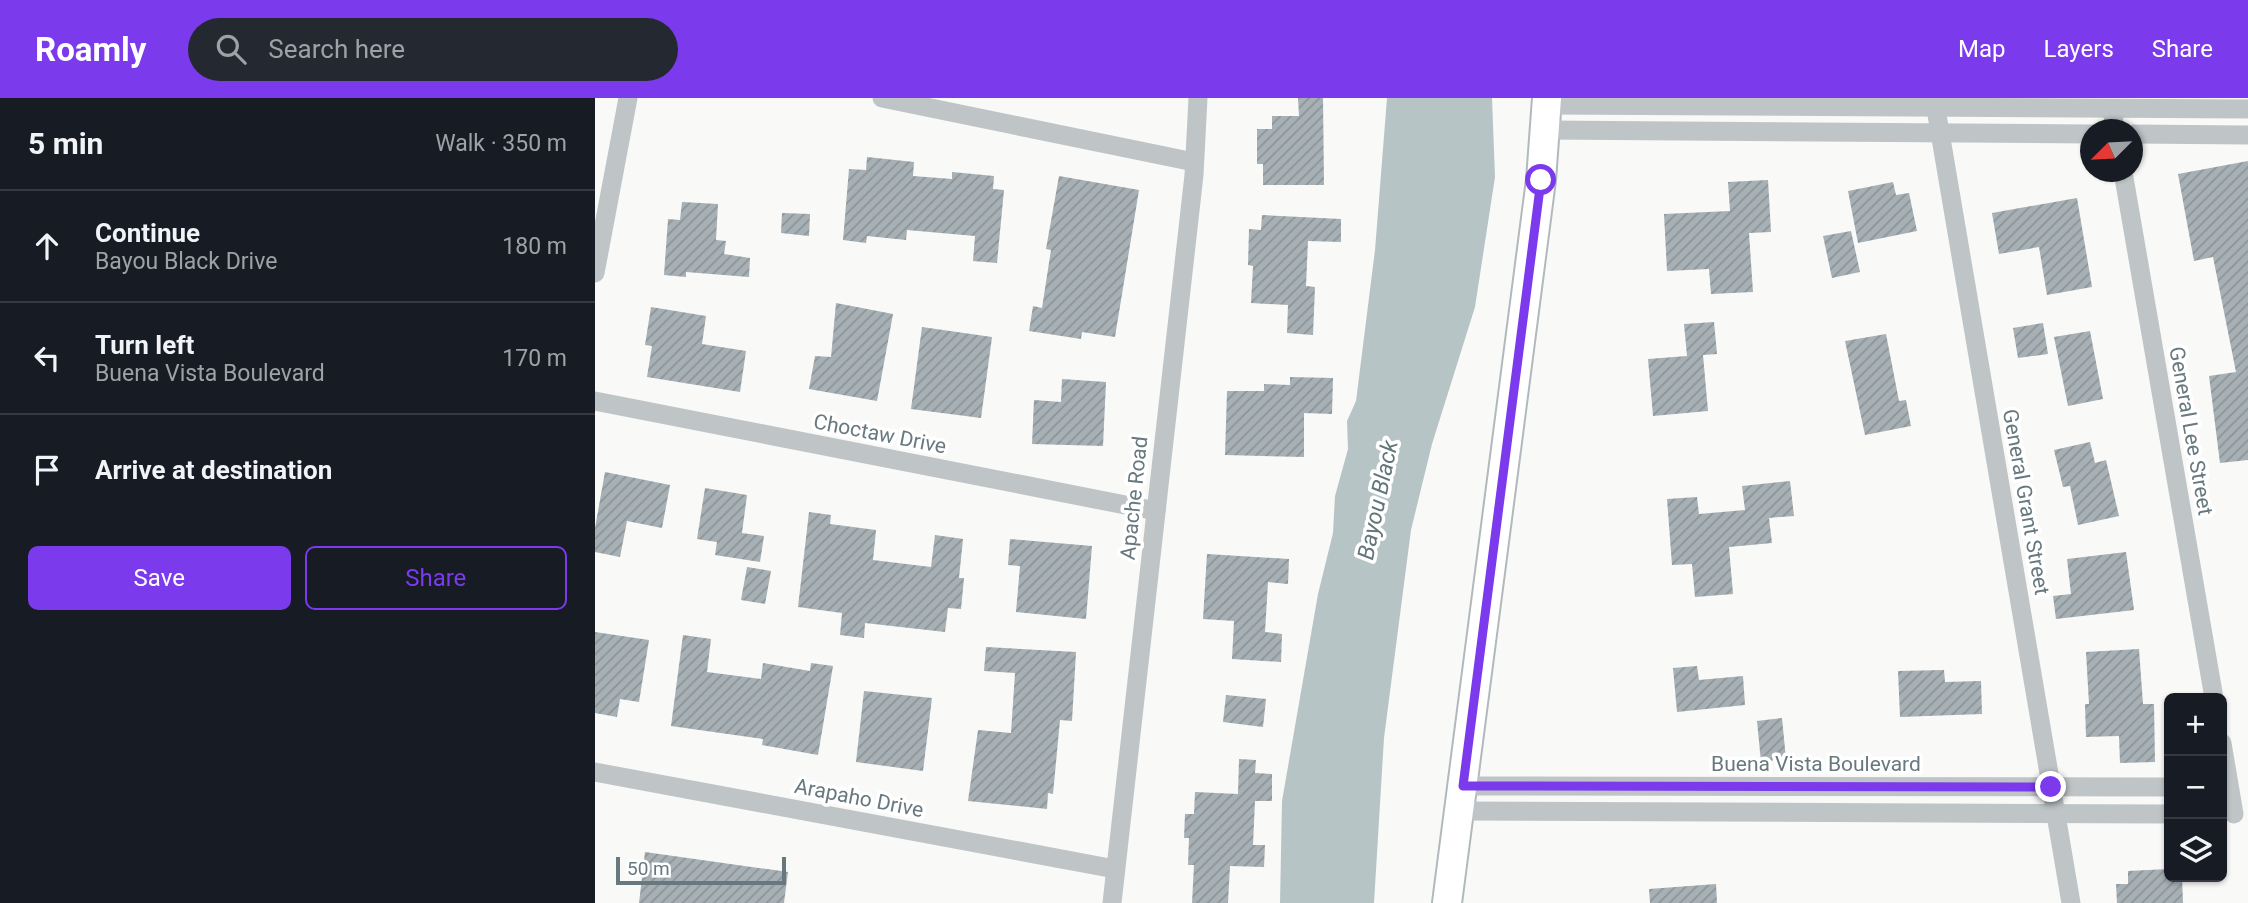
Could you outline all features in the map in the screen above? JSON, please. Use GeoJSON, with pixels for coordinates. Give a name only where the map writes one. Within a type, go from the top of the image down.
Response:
{"type":"FeatureCollection","features":[{"type":"Feature","properties":{"kind":"main road"},"geometry":{"type":"LineString","coordinates":[[1447,903],[1541,180],[1546,111]]}},
{"type":"Feature","properties":{"kind":"street"},"geometry":{"type":"LineString","coordinates":[[595,273],[628,98]]}},
{"type":"Feature","properties":{"kind":"street"},"geometry":{"type":"LineString","coordinates":[[882,98],[1194,162]]}},
{"type":"Feature","properties":{"kind":"street","name":"Apache Road"},"geometry":{"type":"LineString","coordinates":[[1112,903],[1194,162],[1198,98]]}},
{"type":"Feature","properties":{"kind":"street","name":"General Grant Street"},"geometry":{"type":"LineString","coordinates":[[1936,109],[2071,903]]}},
{"type":"Feature","properties":{"kind":"street"},"geometry":{"type":"LineString","coordinates":[[2112,109],[2113,119]]}},
{"type":"Feature","properties":{"kind":"street"},"geometry":{"type":"LineString","coordinates":[[1546,111],[2248,109]]}},
{"type":"Feature","properties":{"kind":"street"},"geometry":{"type":"LineString","coordinates":[[1546,111],[1940,134],[2080,134]]}},
{"type":"Feature","properties":{"kind":"street"},"geometry":{"type":"LineString","coordinates":[[2143,134],[2248,135]]}},
{"type":"Feature","properties":{"kind":"street","name":"General Lee Street"},"geometry":{"type":"LineString","coordinates":[[2125,182],[2213,693]]}},
{"type":"Feature","properties":{"kind":"street","name":"Choctaw Drive"},"geometry":{"type":"LineString","coordinates":[[595,401],[1156,511]]}},
{"type":"Feature","properties":{"kind":"street"},"geometry":{"type":"LineString","coordinates":[[2225,756],[2233,788],[2235,814]]}},
{"type":"Feature","properties":{"kind":"street","name":"Arapaho Drive"},"geometry":{"type":"LineString","coordinates":[[595,772],[1115,869]]}},
{"type":"Feature","properties":{"kind":"street","name":"Buena Vista Boulevard"},"geometry":{"type":"LineString","coordinates":[[1461,798],[2051,787],[2164,788]]}},
{"type":"Feature","properties":{"kind":"street"},"geometry":{"type":"LineString","coordinates":[[1461,798],[2164,814]]}},
{"type":"Feature","properties":{"kind":"water","name":"Bayou Black"},"geometry":{"type":"Polygon","coordinates":[[[1387,98],[1492,98],[1495,177],[1475,307],[1432,444],[1411,530],[1384,738],[1374,903],[1280,903],[1282,801],[1318,594],[1333,533],[1335,496],[1348,449],[1347,421],[1356,401],[1375,250],[1387,98]]]}},
{"type":"Feature","properties":{"kind":"building"},"geometry":{"type":"Polygon","coordinates":[[[1298,98],[1323,98],[1324,185],[1263,185],[1263,164],[1257,164],[1257,129],[1272,129],[1272,116],[1299,116],[1298,98]]]}},
{"type":"Feature","properties":{"kind":"building"},"geometry":{"type":"Polygon","coordinates":[[[867,157],[914,162],[913,176],[952,179],[952,172],[994,176],[993,189],[1004,190],[997,263],[973,261],[975,236],[907,230],[906,240],[867,236],[866,243],[843,240],[849,169],[866,170],[867,157]]]}},
{"type":"Feature","properties":{"kind":"building"},"geometry":{"type":"Polygon","coordinates":[[[2248,161],[2248,460],[2220,463],[2209,376],[2236,372],[2213,257],[2194,261],[2178,174],[2248,161]]]}},
{"type":"Feature","properties":{"kind":"building"},"geometry":{"type":"Polygon","coordinates":[[[1059,176],[1139,190],[1115,337],[1082,332],[1081,339],[1029,331],[1033,306],[1042,308],[1051,250],[1046,249],[1059,176]]]}},
{"type":"Feature","properties":{"kind":"building"},"geometry":{"type":"Polygon","coordinates":[[[1768,180],[1771,232],[1749,233],[1753,292],[1711,294],[1709,269],[1667,271],[1664,214],[1730,211],[1728,182],[1768,180]]]}},
{"type":"Feature","properties":{"kind":"building"},"geometry":{"type":"Polygon","coordinates":[[[1893,182],[1896,195],[1909,193],[1917,231],[1858,243],[1848,191],[1893,182]]]}},
{"type":"Feature","properties":{"kind":"building"},"geometry":{"type":"Polygon","coordinates":[[[2077,198],[2092,287],[2047,295],[2039,247],[1999,254],[1992,213],[2077,198]]]}},
{"type":"Feature","properties":{"kind":"building"},"geometry":{"type":"Polygon","coordinates":[[[682,202],[718,204],[716,240],[726,241],[724,254],[750,258],[749,277],[686,272],[686,277],[664,275],[668,219],[680,220],[682,202]]]}},
{"type":"Feature","properties":{"kind":"building"},"geometry":{"type":"Polygon","coordinates":[[[782,213],[810,214],[809,236],[781,233],[782,213]]]}},
{"type":"Feature","properties":{"kind":"building"},"geometry":{"type":"Polygon","coordinates":[[[1262,215],[1341,219],[1341,242],[1308,241],[1306,286],[1315,287],[1313,335],[1287,333],[1288,305],[1251,303],[1253,266],[1248,265],[1249,229],[1261,230],[1262,215]]]}},
{"type":"Feature","properties":{"kind":"building"},"geometry":{"type":"Polygon","coordinates":[[[1851,231],[1860,272],[1832,278],[1823,236],[1851,231]]]}},
{"type":"Feature","properties":{"kind":"building"},"geometry":{"type":"Polygon","coordinates":[[[836,303],[893,314],[877,401],[809,389],[815,356],[831,357],[836,303]]]}},
{"type":"Feature","properties":{"kind":"building"},"geometry":{"type":"Polygon","coordinates":[[[651,307],[706,316],[702,344],[746,351],[740,392],[647,377],[652,346],[645,345],[651,307]]]}},
{"type":"Feature","properties":{"kind":"building"},"geometry":{"type":"Polygon","coordinates":[[[1714,322],[1717,354],[1703,355],[1708,411],[1653,416],[1648,359],[1687,356],[1684,324],[1714,322]]]}},
{"type":"Feature","properties":{"kind":"building"},"geometry":{"type":"Polygon","coordinates":[[[2043,323],[2048,354],[2018,358],[2013,328],[2043,323]]]}},
{"type":"Feature","properties":{"kind":"building"},"geometry":{"type":"Polygon","coordinates":[[[922,327],[992,337],[981,418],[911,409],[922,327]]]}},
{"type":"Feature","properties":{"kind":"building"},"geometry":{"type":"Polygon","coordinates":[[[2090,331],[2103,399],[2068,406],[2054,337],[2090,331]]]}},
{"type":"Feature","properties":{"kind":"building"},"geometry":{"type":"Polygon","coordinates":[[[1886,334],[1899,401],[1906,400],[1911,426],[1865,435],[1845,341],[1886,334]]]}},
{"type":"Feature","properties":{"kind":"building"},"geometry":{"type":"Polygon","coordinates":[[[1290,377],[1333,378],[1332,414],[1304,413],[1304,457],[1225,455],[1227,391],[1264,391],[1264,384],[1290,385],[1290,377]]]}},
{"type":"Feature","properties":{"kind":"building"},"geometry":{"type":"Polygon","coordinates":[[[1062,379],[1106,382],[1103,446],[1032,444],[1034,400],[1061,402],[1062,379]]]}},
{"type":"Feature","properties":{"kind":"building"},"geometry":{"type":"Polygon","coordinates":[[[2090,442],[2095,463],[2106,460],[2119,516],[2078,525],[2070,486],[2063,487],[2054,450],[2090,442]]]}},
{"type":"Feature","properties":{"kind":"building"},"geometry":{"type":"Polygon","coordinates":[[[605,472],[670,485],[662,528],[627,521],[620,557],[595,552],[595,528],[605,472]]]}},
{"type":"Feature","properties":{"kind":"building"},"geometry":{"type":"Polygon","coordinates":[[[1790,481],[1794,516],[1769,518],[1772,543],[1729,547],[1733,594],[1695,597],[1692,564],[1672,565],[1667,499],[1697,497],[1699,514],[1745,510],[1742,486],[1790,481]]]}},
{"type":"Feature","properties":{"kind":"building"},"geometry":{"type":"Polygon","coordinates":[[[705,488],[747,495],[742,533],[764,536],[760,562],[715,555],[717,542],[697,539],[705,488]]]}},
{"type":"Feature","properties":{"kind":"building"},"geometry":{"type":"Polygon","coordinates":[[[809,512],[831,515],[830,524],[876,530],[873,560],[931,567],[935,535],[963,539],[959,578],[964,578],[961,609],[948,608],[945,632],[865,623],[864,638],[840,635],[842,613],[798,607],[809,512]]]}},
{"type":"Feature","properties":{"kind":"building"},"geometry":{"type":"Polygon","coordinates":[[[1010,539],[1092,546],[1086,619],[1016,612],[1020,566],[1008,565],[1010,539]]]}},
{"type":"Feature","properties":{"kind":"building"},"geometry":{"type":"Polygon","coordinates":[[[2126,552],[2134,610],[2056,619],[2053,596],[2071,594],[2067,559],[2126,552]]]}},
{"type":"Feature","properties":{"kind":"building"},"geometry":{"type":"Polygon","coordinates":[[[1207,554],[1289,559],[1288,584],[1268,582],[1265,632],[1282,634],[1281,662],[1232,659],[1234,621],[1203,619],[1207,554]]]}},
{"type":"Feature","properties":{"kind":"building"},"geometry":{"type":"Polygon","coordinates":[[[747,567],[771,571],[765,604],[741,600],[747,567]]]}},
{"type":"Feature","properties":{"kind":"building"},"geometry":{"type":"Polygon","coordinates":[[[595,632],[649,640],[639,702],[620,699],[617,717],[595,713],[595,632]]]}},
{"type":"Feature","properties":{"kind":"building"},"geometry":{"type":"Polygon","coordinates":[[[683,635],[711,639],[707,672],[761,679],[763,663],[810,671],[811,663],[833,666],[818,755],[762,745],[763,739],[671,726],[683,635]]]}},
{"type":"Feature","properties":{"kind":"building"},"geometry":{"type":"Polygon","coordinates":[[[986,647],[1076,652],[1072,721],[1060,720],[1053,794],[1048,793],[1047,809],[968,801],[978,730],[1011,733],[1015,673],[984,671],[986,647]]]}},
{"type":"Feature","properties":{"kind":"building"},"geometry":{"type":"Polygon","coordinates":[[[2139,649],[2143,704],[2154,704],[2155,762],[2120,763],[2119,736],[2086,737],[2085,704],[2089,704],[2086,652],[2139,649]]]}},
{"type":"Feature","properties":{"kind":"building"},"geometry":{"type":"Polygon","coordinates":[[[1697,666],[1699,680],[1743,676],[1745,705],[1677,712],[1673,668],[1697,666]]]}},
{"type":"Feature","properties":{"kind":"building"},"geometry":{"type":"Polygon","coordinates":[[[1944,670],[1945,682],[1981,681],[1982,714],[1900,717],[1898,671],[1944,670]]]}},
{"type":"Feature","properties":{"kind":"building"},"geometry":{"type":"Polygon","coordinates":[[[864,691],[932,698],[923,771],[856,762],[864,691]]]}},
{"type":"Feature","properties":{"kind":"building"},"geometry":{"type":"Polygon","coordinates":[[[1226,695],[1266,699],[1263,727],[1223,722],[1226,695]]]}},
{"type":"Feature","properties":{"kind":"building"},"geometry":{"type":"Polygon","coordinates":[[[1782,718],[1786,759],[1761,762],[1757,721],[1782,718]]]}},
{"type":"Feature","properties":{"kind":"building"},"geometry":{"type":"Polygon","coordinates":[[[1239,759],[1256,760],[1255,773],[1272,774],[1272,801],[1255,801],[1253,845],[1265,845],[1264,867],[1230,866],[1228,903],[1192,903],[1194,865],[1188,865],[1189,838],[1184,838],[1185,814],[1194,814],[1195,792],[1238,794],[1239,759]]]}},
{"type":"Feature","properties":{"kind":"building"},"geometry":{"type":"Polygon","coordinates":[[[645,852],[788,872],[784,903],[639,903],[645,852]]]}},
{"type":"Feature","properties":{"kind":"building"},"geometry":{"type":"Polygon","coordinates":[[[2164,869],[2164,882],[2182,882],[2183,903],[2117,903],[2116,884],[2128,884],[2128,871],[2164,869]]]}},
{"type":"Feature","properties":{"kind":"building"},"geometry":{"type":"Polygon","coordinates":[[[1716,884],[1717,903],[1650,903],[1649,889],[1716,884]]]}},
{"type":"Feature","properties":{"kind":"route"},"geometry":{"type":"LineString","coordinates":[[1541,180],[1463,786],[2051,787]]}}]}
